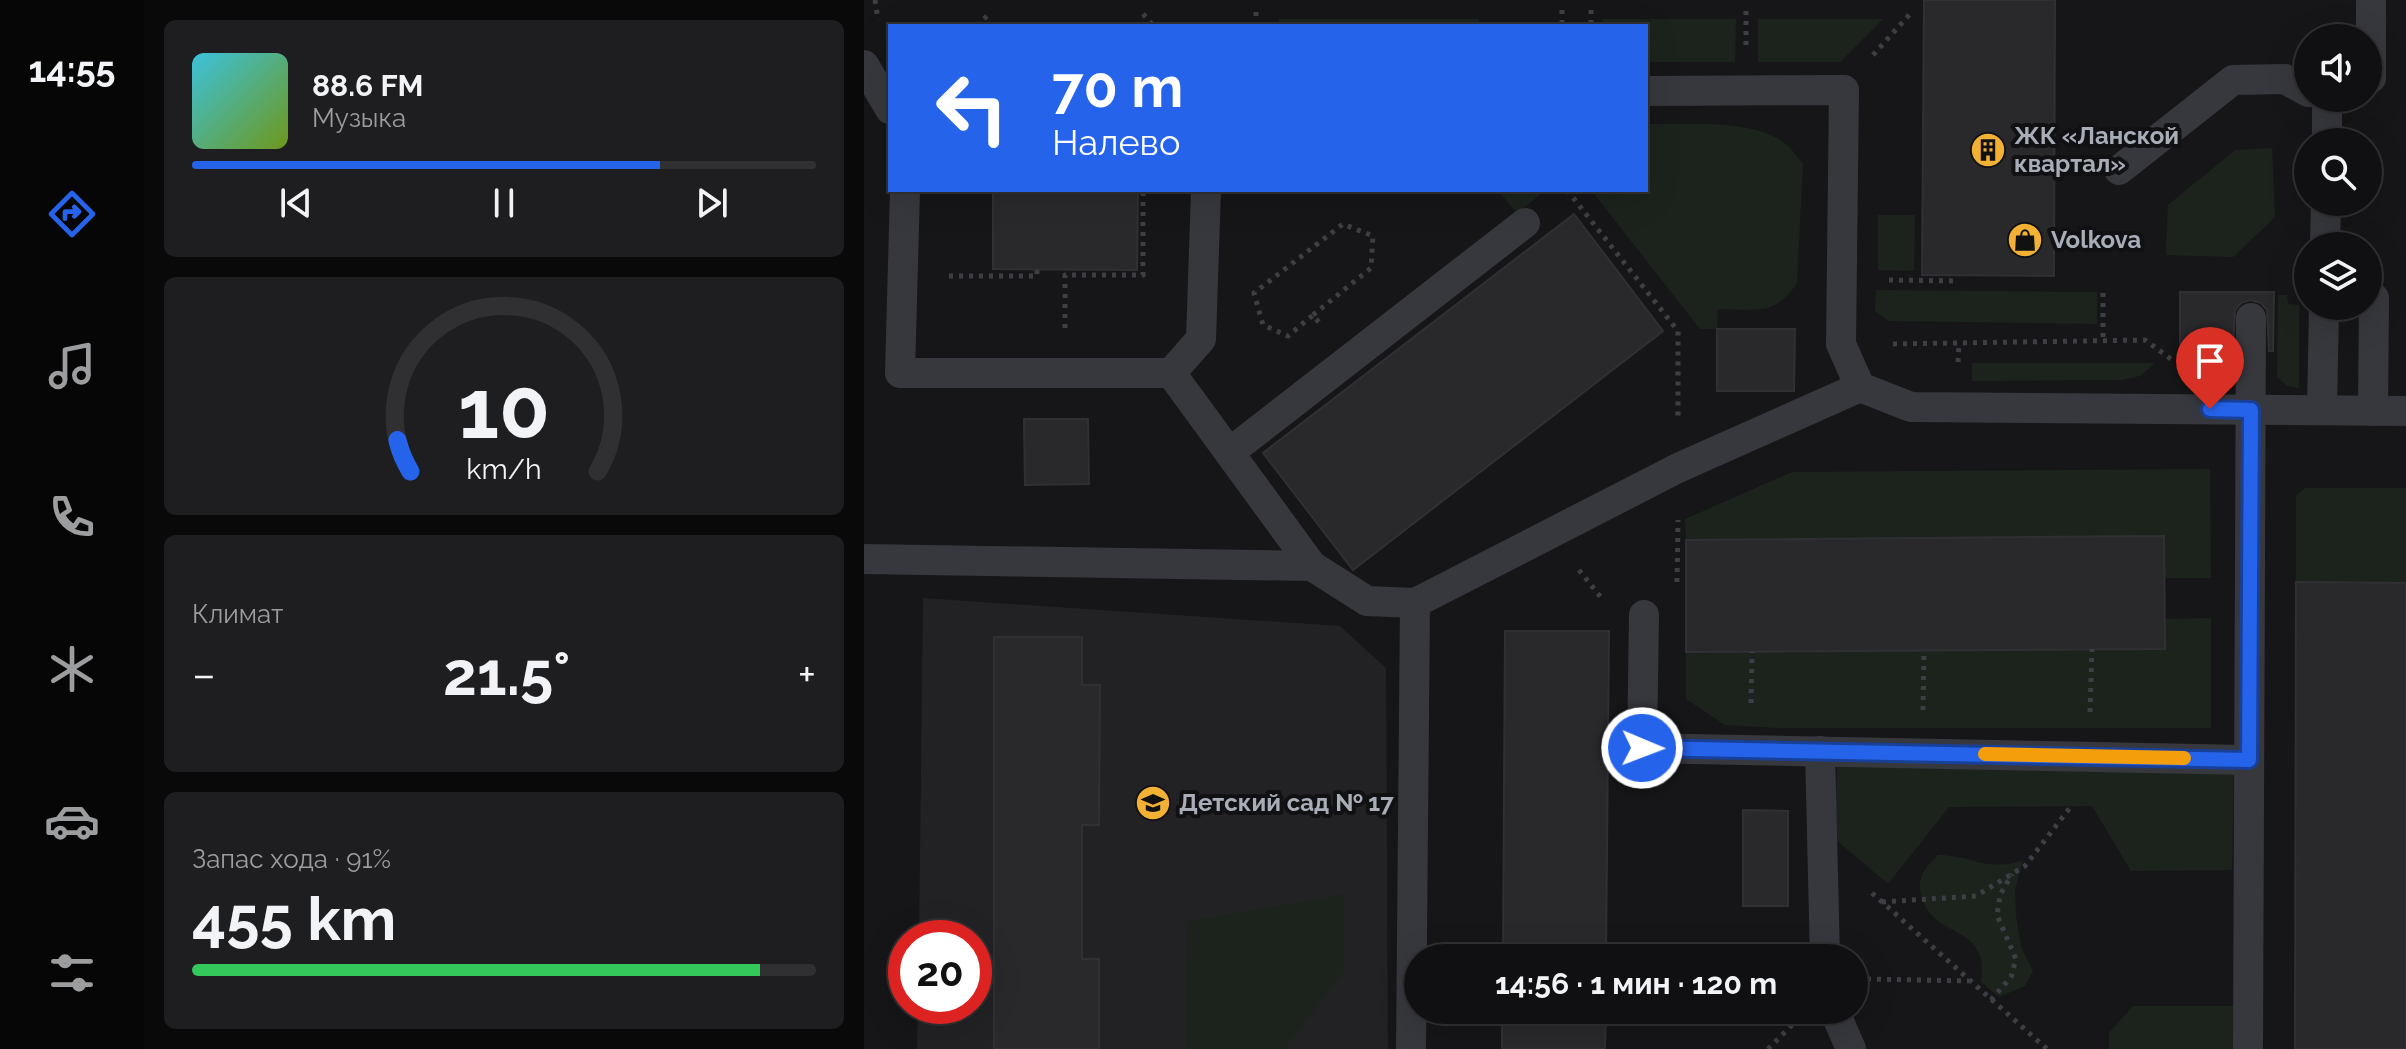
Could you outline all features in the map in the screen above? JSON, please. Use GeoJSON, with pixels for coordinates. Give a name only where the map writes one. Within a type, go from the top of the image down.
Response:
{"type":"FeatureCollection","features":[{"type":"Feature","properties":{"kind":"lane"},"geometry":{"type":"LineString","coordinates":[[2371,0],[2371,24]]}},
{"type":"Feature","properties":{"kind":"lane"},"geometry":{"type":"LineString","coordinates":[[864,65],[888,106]]}},
{"type":"Feature","properties":{"kind":"lane"},"geometry":{"type":"LineString","coordinates":[[2119,170],[2233,80],[2285,79],[2294,84]]}},
{"type":"Feature","properties":{"kind":"lane"},"geometry":{"type":"LineString","coordinates":[[1648,91],[1844,90],[1841,344],[1860,387],[1911,407],[2406,411]]}},
{"type":"Feature","properties":{"kind":"lane"},"geometry":{"type":"LineString","coordinates":[[905,192],[900,373],[1171,373],[1201,339],[1206,192]]}},
{"type":"Feature","properties":{"kind":"lane"},"geometry":{"type":"LineString","coordinates":[[1230,452],[1525,223]]}},
{"type":"Feature","properties":{"kind":"lane"},"geometry":{"type":"LineString","coordinates":[[2248,1049],[2251,318]]}},
{"type":"Feature","properties":{"kind":"lane"},"geometry":{"type":"LineString","coordinates":[[2322,410],[2324,320]]}},
{"type":"Feature","properties":{"kind":"lane"},"geometry":{"type":"LineString","coordinates":[[2373,411],[2374,320]]}},
{"type":"Feature","properties":{"kind":"lane"},"geometry":{"type":"LineString","coordinates":[[1171,373],[1312,566],[1367,601],[1415,603],[1678,468],[1860,387]]}},
{"type":"Feature","properties":{"kind":"lane"},"geometry":{"type":"LineString","coordinates":[[864,559],[1312,566]]}},
{"type":"Feature","properties":{"kind":"lane"},"geometry":{"type":"LineString","coordinates":[[1411,1049],[1415,603]]}},
{"type":"Feature","properties":{"kind":"lane"},"geometry":{"type":"LineString","coordinates":[[1644,615],[1642,748],[2249,760]]}},
{"type":"Feature","properties":{"kind":"lane"},"geometry":{"type":"LineString","coordinates":[[1820,751],[1825,944]]}},
{"type":"Feature","properties":{"kind":"lane"},"geometry":{"type":"LineString","coordinates":[[1840,1024],[1851,1049]]}},
{"type":"Feature","properties":{"kind":"path"},"geometry":{"type":"LineString","coordinates":[[1256,10],[1256,24]]}},
{"type":"Feature","properties":{"kind":"path"},"geometry":{"type":"LineString","coordinates":[[1562,10],[1562,24]]}},
{"type":"Feature","properties":{"kind":"path"},"geometry":{"type":"LineString","coordinates":[[1591,10],[1591,24]]}},
{"type":"Feature","properties":{"kind":"path"},"geometry":{"type":"LineString","coordinates":[[979,24],[989,14]]}},
{"type":"Feature","properties":{"kind":"path"},"geometry":{"type":"LineString","coordinates":[[1143,14],[1152,24]]}},
{"type":"Feature","properties":{"kind":"path"},"geometry":{"type":"LineString","coordinates":[[1868,60],[1910,14]]}},
{"type":"Feature","properties":{"kind":"path"},"geometry":{"type":"LineString","coordinates":[[1065,275],[1143,275],[1143,192]]}},
{"type":"Feature","properties":{"kind":"path"},"geometry":{"type":"LineString","coordinates":[[1569,192],[1678,331],[1678,407]]}},
{"type":"Feature","properties":{"kind":"path"},"geometry":{"type":"LineString","coordinates":[[1343,224],[1373,236],[1371,268],[1313,315],[1288,336],[1263,325],[1254,293],[1343,224]]}},
{"type":"Feature","properties":{"kind":"path"},"geometry":{"type":"LineString","coordinates":[[903,276],[1037,276],[1037,269]]}},
{"type":"Feature","properties":{"kind":"path"},"geometry":{"type":"LineString","coordinates":[[1883,280],[1959,281]]}},
{"type":"Feature","properties":{"kind":"path"},"geometry":{"type":"LineString","coordinates":[[2103,293],[2103,340]]}},
{"type":"Feature","properties":{"kind":"path"},"geometry":{"type":"LineString","coordinates":[[1313,315],[1350,359]]}},
{"type":"Feature","properties":{"kind":"path"},"geometry":{"type":"LineString","coordinates":[[1053,330],[1068,330]]}},
{"type":"Feature","properties":{"kind":"path"},"geometry":{"type":"LineString","coordinates":[[1886,344],[2145,340],[2180,365]]}},
{"type":"Feature","properties":{"kind":"path"},"geometry":{"type":"LineString","coordinates":[[1551,535],[1615,615],[1677,615],[1678,468]]}},
{"type":"Feature","properties":{"kind":"path"},"geometry":{"type":"LineString","coordinates":[[1882,902],[1976,896],[2025,866],[2099,756],[2092,649]]}},
{"type":"Feature","properties":{"kind":"path"},"geometry":{"type":"LineString","coordinates":[[1922,753],[1924,651]]}},
{"type":"Feature","properties":{"kind":"path"},"geometry":{"type":"LineString","coordinates":[[1823,849],[2047,1049]]}},
{"type":"Feature","properties":{"kind":"path"},"geometry":{"type":"LineString","coordinates":[[1991,1000],[2011,977],[2016,959],[1997,915],[2000,895],[2012,873]]}},
{"type":"Feature","properties":{"kind":"path"},"geometry":{"type":"LineString","coordinates":[[1868,979],[1970,981]]}},
{"type":"Feature","properties":{"kind":"shaded area"},"geometry":{"type":"Polygon","coordinates":[[[1279,19],[1479,19],[1479,24],[1279,24],[1279,19]]]}},
{"type":"Feature","properties":{"kind":"shaded area"},"geometry":{"type":"Polygon","coordinates":[[[1602,19],[1736,19],[1735,62],[1648,62],[1648,24],[1602,24],[1602,19]]]}},
{"type":"Feature","properties":{"kind":"shaded area"},"geometry":{"type":"Polygon","coordinates":[[[1758,19],[1883,19],[1840,62],[1758,62],[1758,19]]]}},
{"type":"Feature","properties":{"kind":"shaded area"},"geometry":{"type":"Polygon","coordinates":[[[1648,124],[1720,125],[1757,130],[1787,145],[1803,164],[1797,283],[1781,301],[1763,309],[1718,309],[1717,329],[1700,329],[1593,192],[1648,192],[1648,124]]]}},
{"type":"Feature","properties":{"kind":"shaded area"},"geometry":{"type":"Polygon","coordinates":[[[2272,148],[2275,217],[2233,257],[2166,255],[2168,205],[2235,150],[2272,148]]]}},
{"type":"Feature","properties":{"kind":"shaded area"},"geometry":{"type":"Polygon","coordinates":[[[1499,192],[1543,192],[1517,213],[1499,192]]]}},
{"type":"Feature","properties":{"kind":"shaded area"},"geometry":{"type":"Polygon","coordinates":[[[1878,215],[1915,215],[1914,271],[1878,270],[1878,215]]]}},
{"type":"Feature","properties":{"kind":"shaded area"},"geometry":{"type":"Polygon","coordinates":[[[1876,290],[2097,292],[2097,324],[1888,321],[1875,311],[1876,290]]]}},
{"type":"Feature","properties":{"kind":"shaded area"},"geometry":{"type":"Polygon","coordinates":[[[2278,295],[2287,295],[2288,304],[2294,305],[2294,320],[2299,320],[2299,388],[2287,386],[2277,377],[2278,295]]]}},
{"type":"Feature","properties":{"kind":"shaded area"},"geometry":{"type":"Polygon","coordinates":[[[1972,363],[2155,363],[2140,376],[2122,380],[1972,381],[1972,363]]]}},
{"type":"Feature","properties":{"kind":"shaded area"},"geometry":{"type":"Polygon","coordinates":[[[2210,469],[2211,578],[2165,578],[2164,536],[1686,540],[1685,519],[1792,472],[2210,469]]]}},
{"type":"Feature","properties":{"kind":"shaded area"},"geometry":{"type":"Polygon","coordinates":[[[2305,488],[2406,488],[2406,583],[2296,582],[2296,496],[2305,488]]]}},
{"type":"Feature","properties":{"kind":"shaded area","name":"Детский сад № 17"},"geometry":{"type":"Polygon","coordinates":[[[923,598],[1340,626],[1386,668],[1388,1049],[917,1049],[918,1024],[992,1024],[992,920],[919,920],[923,598]]]}},
{"type":"Feature","properties":{"kind":"shaded area"},"geometry":{"type":"Polygon","coordinates":[[[2211,618],[2211,728],[1776,728],[1725,725],[1686,699],[1686,652],[2165,649],[2164,619],[2211,618]]]}},
{"type":"Feature","properties":{"kind":"shaded area"},"geometry":{"type":"Polygon","coordinates":[[[1837,762],[2234,769],[2232,870],[2131,871],[2092,806],[1949,807],[1888,884],[1835,839],[1837,762]]]}},
{"type":"Feature","properties":{"kind":"shaded area"},"geometry":{"type":"Polygon","coordinates":[[[1938,855],[1999,865],[2023,860],[2015,890],[2021,947],[2033,971],[2025,986],[1999,997],[1981,982],[1982,962],[1975,946],[1941,923],[1926,907],[1920,888],[1921,877],[1938,855]]]}},
{"type":"Feature","properties":{"kind":"shaded area"},"geometry":{"type":"Polygon","coordinates":[[[1344,894],[1344,971],[1284,1049],[1185,1049],[1187,922],[1344,894]]]}},
{"type":"Feature","properties":{"kind":"shaded area"},"geometry":{"type":"Polygon","coordinates":[[[2133,1006],[2233,1006],[2233,1049],[2109,1049],[2109,1033],[2133,1006]]]}},
{"type":"Feature","properties":{"kind":"building","name":"ЖК «Ланской квартал»"},"geometry":{"type":"Polygon","coordinates":[[[1924,0],[2055,0],[2054,276],[1922,275],[1924,0]]]}},
{"type":"Feature","properties":{"kind":"building"},"geometry":{"type":"Polygon","coordinates":[[[993,192],[1138,192],[1137,270],[993,269],[993,192]]]}},
{"type":"Feature","properties":{"kind":"building"},"geometry":{"type":"Polygon","coordinates":[[[1574,214],[1663,331],[1353,570],[1263,453],[1574,214]]]}},
{"type":"Feature","properties":{"kind":"building"},"geometry":{"type":"Polygon","coordinates":[[[2180,292],[2274,292],[2273,351],[2269,351],[2267,310],[2261,303],[2250,300],[2241,303],[2235,310],[2233,351],[2180,351],[2180,292]]]}},
{"type":"Feature","properties":{"kind":"building"},"geometry":{"type":"Polygon","coordinates":[[[1717,329],[1795,329],[1794,391],[1717,391],[1717,329]]]}},
{"type":"Feature","properties":{"kind":"building"},"geometry":{"type":"Polygon","coordinates":[[[1024,419],[1088,419],[1089,484],[1025,485],[1024,419]]]}},
{"type":"Feature","properties":{"kind":"building"},"geometry":{"type":"Polygon","coordinates":[[[2164,536],[2165,649],[1686,652],[1686,540],[2164,536]]]}},
{"type":"Feature","properties":{"kind":"building"},"geometry":{"type":"Polygon","coordinates":[[[2296,582],[2406,583],[2406,1049],[2295,1049],[2296,582]]]}},
{"type":"Feature","properties":{"kind":"building"},"geometry":{"type":"Polygon","coordinates":[[[1505,631],[1609,631],[1606,944],[1503,944],[1505,631]]]}},
{"type":"Feature","properties":{"kind":"building"},"geometry":{"type":"Polygon","coordinates":[[[994,637],[1082,637],[1082,685],[1100,685],[1099,825],[1082,825],[1082,959],[1099,959],[1099,1049],[994,1049],[994,637]]]}},
{"type":"Feature","properties":{"kind":"building"},"geometry":{"type":"Polygon","coordinates":[[[1743,810],[1788,811],[1788,906],[1743,906],[1743,810]]]}},
{"type":"Feature","properties":{"kind":"building"},"geometry":{"type":"Polygon","coordinates":[[[1502,1024],[1606,1024],[1605,1049],[1502,1049],[1502,1024]]]}},
{"type":"Feature","properties":{"kind":"slow traffic"},"geometry":{"type":"LineString","coordinates":[[1985,754],[2184,758]]}},
{"type":"Feature","properties":{"kind":"place","name":"ЖК «Ланской квартал»"},"geometry":{"type":"Point","coordinates":[1988,150]}},
{"type":"Feature","properties":{"kind":"place","name":"Volkova"},"geometry":{"type":"Point","coordinates":[2025,240]}},
{"type":"Feature","properties":{"kind":"place","name":"Детский сад № 17"},"geometry":{"type":"Point","coordinates":[1153,803]}},
{"type":"Feature","properties":{"kind":"route"},"geometry":{"type":"LineString","coordinates":[[1642,748],[2249,760],[2251,410],[2210,409]]}}]}
